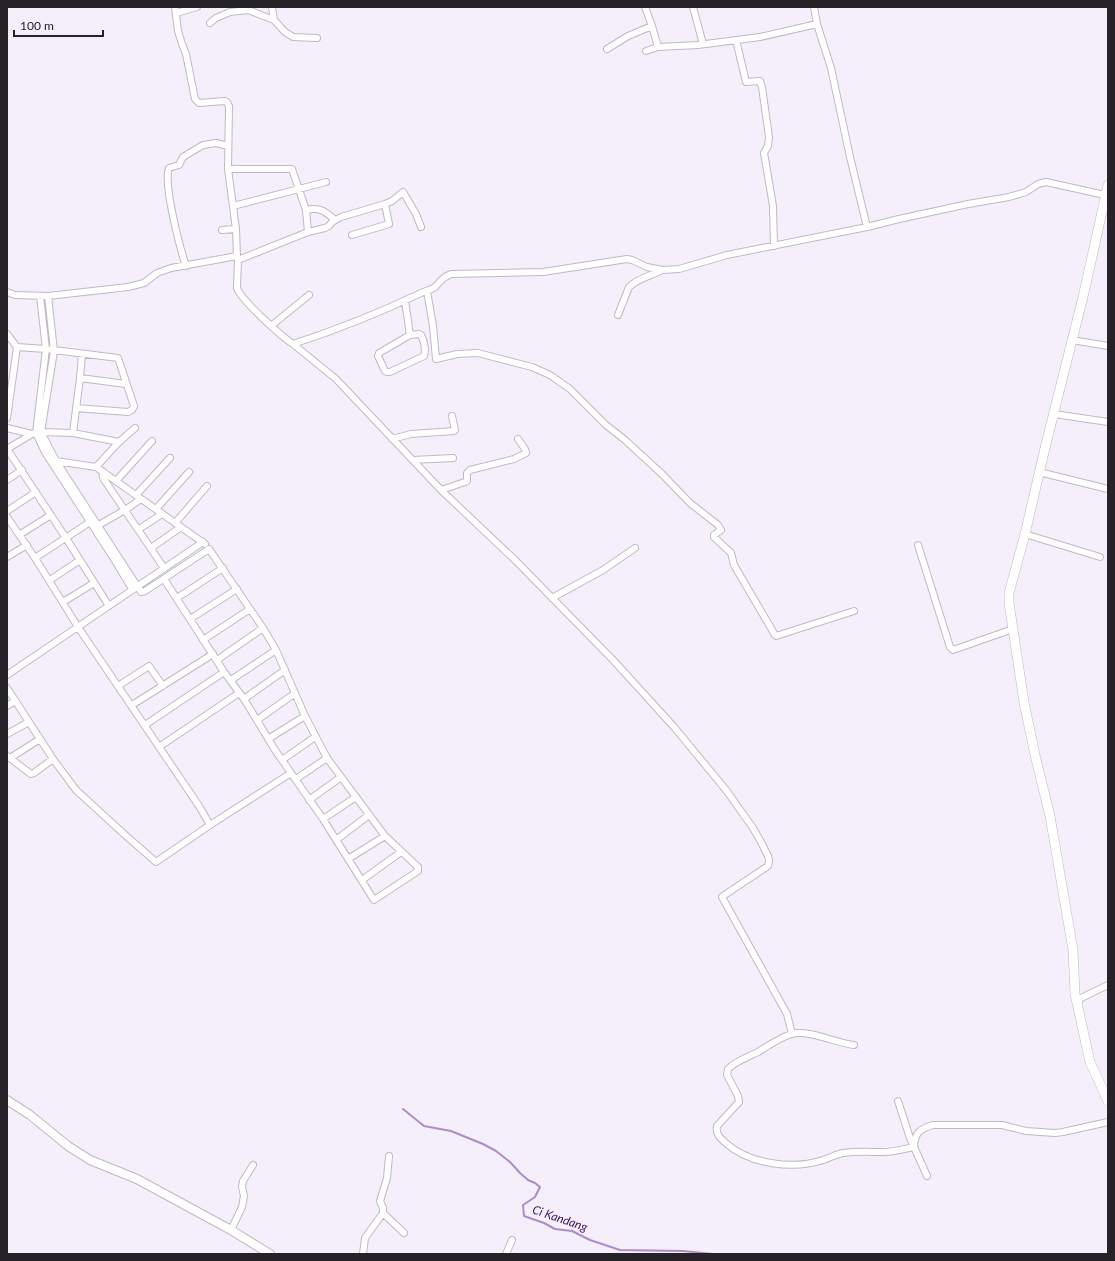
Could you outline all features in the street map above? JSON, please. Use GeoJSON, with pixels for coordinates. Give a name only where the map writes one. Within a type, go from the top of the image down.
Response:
{"type":"FeatureCollection","features":[{"type":"Feature","properties":{"kind":"main road"},"geometry":{"type":"LineString","coordinates":[[1108,185],[1083,297],[1025,534],[1009,593],[1009,604],[1024,702],[1050,816],[1073,950],[1074,994],[1090,1062],[1108,1101]]}},
{"type":"Feature","properties":{"kind":"street"},"geometry":{"type":"LineString","coordinates":[[197,7],[175,10],[178,31],[186,54],[196,102],[225,101],[228,104],[228,169],[236,229],[238,293],[271,326],[336,379],[441,490],[516,561],[614,661],[674,728],[726,790],[753,828],[768,856],[769,861],[768,866],[722,897],[787,1014],[792,1034]]}},
{"type":"Feature","properties":{"kind":"street"},"geometry":{"type":"LineString","coordinates":[[272,7],[274,20]]}},
{"type":"Feature","properties":{"kind":"street"},"geometry":{"type":"LineString","coordinates":[[645,7],[658,47]]}},
{"type":"Feature","properties":{"kind":"street"},"geometry":{"type":"LineString","coordinates":[[693,7],[703,44]]}},
{"type":"Feature","properties":{"kind":"street"},"geometry":{"type":"LineString","coordinates":[[814,7],[817,24],[831,68],[867,228]]}},
{"type":"Feature","properties":{"kind":"street"},"geometry":{"type":"LineString","coordinates":[[210,22],[228,10],[248,10],[274,20],[285,32],[293,37],[316,38]]}},
{"type":"Feature","properties":{"kind":"street"},"geometry":{"type":"LineString","coordinates":[[646,51],[658,47],[703,44],[775,34],[817,24]]}},
{"type":"Feature","properties":{"kind":"street"},"geometry":{"type":"LineString","coordinates":[[607,49],[628,36],[652,26]]}},
{"type":"Feature","properties":{"kind":"street"},"geometry":{"type":"LineString","coordinates":[[736,40],[746,82],[760,81],[762,87],[769,137],[768,146],[764,153],[773,206],[774,246]]}},
{"type":"Feature","properties":{"kind":"street"},"geometry":{"type":"LineString","coordinates":[[186,266],[168,191],[167,173],[169,168],[179,165],[183,157],[203,145],[216,143],[228,146]]}},
{"type":"Feature","properties":{"kind":"street"},"geometry":{"type":"LineString","coordinates":[[228,169],[292,169],[306,210],[308,232]]}},
{"type":"Feature","properties":{"kind":"street"},"geometry":{"type":"LineString","coordinates":[[232,206],[326,182]]}},
{"type":"Feature","properties":{"kind":"street"},"geometry":{"type":"LineString","coordinates":[[293,344],[328,332],[405,301],[435,286],[446,276],[457,273],[543,272],[626,259],[632,260],[647,267],[662,270],[679,269],[727,255],[867,228],[907,217],[1020,194],[1038,184],[1046,182],[1106,195]]}},
{"type":"Feature","properties":{"kind":"street"},"geometry":{"type":"LineString","coordinates":[[7,292],[15,295],[48,296],[128,287],[144,282],[157,273],[171,268],[216,259],[237,258],[308,232],[325,228],[334,220],[341,217],[392,201],[403,192],[422,227]]}},
{"type":"Feature","properties":{"kind":"street"},"geometry":{"type":"LineString","coordinates":[[352,235],[389,224],[385,204]]}},
{"type":"Feature","properties":{"kind":"street"},"geometry":{"type":"LineString","coordinates":[[306,210],[322,209],[334,220]]}},
{"type":"Feature","properties":{"kind":"street"},"geometry":{"type":"LineString","coordinates":[[222,230],[236,229]]}},
{"type":"Feature","properties":{"kind":"street"},"geometry":{"type":"LineString","coordinates":[[618,315],[629,287],[643,278],[662,270]]}},
{"type":"Feature","properties":{"kind":"street"},"geometry":{"type":"LineString","coordinates":[[427,290],[434,326],[436,359],[457,354],[486,354],[532,367],[550,375],[570,389],[606,425],[625,440],[662,474],[690,503],[718,525],[721,529],[715,533],[714,537],[731,553],[734,565],[775,635],[778,636],[854,611]]}},
{"type":"Feature","properties":{"kind":"street"},"geometry":{"type":"LineString","coordinates":[[271,326],[309,295]]}},
{"type":"Feature","properties":{"kind":"street"},"geometry":{"type":"LineString","coordinates":[[40,296],[46,349],[36,433],[44,452],[90,522],[135,588],[141,592],[164,579],[209,549]]}},
{"type":"Feature","properties":{"kind":"street"},"geometry":{"type":"LineString","coordinates":[[48,296],[54,351],[36,433],[56,461],[135,588]]}},
{"type":"Feature","properties":{"kind":"street"},"geometry":{"type":"LineString","coordinates":[[405,301],[410,335]]}},
{"type":"Feature","properties":{"kind":"street"},"geometry":{"type":"LineString","coordinates":[[7,334],[17,347],[7,418]]}},
{"type":"Feature","properties":{"kind":"street"},"geometry":{"type":"LineString","coordinates":[[410,335],[421,335],[424,340],[424,356],[390,372],[385,371],[378,356],[379,353],[410,335]]}},
{"type":"Feature","properties":{"kind":"street"},"geometry":{"type":"LineString","coordinates":[[1072,340],[1108,346]]}},
{"type":"Feature","properties":{"kind":"street"},"geometry":{"type":"LineString","coordinates":[[17,347],[118,358],[134,406],[132,410],[128,412],[76,408]]}},
{"type":"Feature","properties":{"kind":"street"},"geometry":{"type":"LineString","coordinates":[[73,433],[82,354]]}},
{"type":"Feature","properties":{"kind":"street"},"geometry":{"type":"LineString","coordinates":[[7,371],[15,369]]}},
{"type":"Feature","properties":{"kind":"street"},"geometry":{"type":"LineString","coordinates":[[80,378],[126,384]]}},
{"type":"Feature","properties":{"kind":"street"},"geometry":{"type":"LineString","coordinates":[[1054,414],[1108,422]]}},
{"type":"Feature","properties":{"kind":"street"},"geometry":{"type":"LineString","coordinates":[[392,439],[411,434],[454,431],[452,416]]}},
{"type":"Feature","properties":{"kind":"street"},"geometry":{"type":"LineString","coordinates":[[7,428],[36,433],[73,433],[119,442]]}},
{"type":"Feature","properties":{"kind":"street"},"geometry":{"type":"LineString","coordinates":[[99,469],[119,442],[135,428]]}},
{"type":"Feature","properties":{"kind":"street"},"geometry":{"type":"LineString","coordinates":[[36,433],[7,449],[109,606]]}},
{"type":"Feature","properties":{"kind":"street"},"geometry":{"type":"LineString","coordinates":[[441,490],[467,481],[467,473],[470,470],[514,459],[526,453],[518,439]]}},
{"type":"Feature","properties":{"kind":"street"},"geometry":{"type":"LineString","coordinates":[[116,481],[152,441]]}},
{"type":"Feature","properties":{"kind":"street"},"geometry":{"type":"LineString","coordinates":[[97,526],[125,510],[139,497],[170,458]]}},
{"type":"Feature","properties":{"kind":"street"},"geometry":{"type":"LineString","coordinates":[[413,460],[453,458]]}},
{"type":"Feature","properties":{"kind":"street"},"geometry":{"type":"LineString","coordinates":[[56,461],[99,469],[203,542],[223,568],[276,650],[294,694],[315,738],[327,758],[385,836],[418,867],[418,871],[374,900],[323,819],[268,739],[244,699],[224,672],[164,579]]}},
{"type":"Feature","properties":{"kind":"street"},"geometry":{"type":"LineString","coordinates":[[99,469],[103,478],[164,568]]}},
{"type":"Feature","properties":{"kind":"street"},"geometry":{"type":"LineString","coordinates":[[7,480],[22,470]]}},
{"type":"Feature","properties":{"kind":"street"},"geometry":{"type":"LineString","coordinates":[[156,509],[189,472]]}},
{"type":"Feature","properties":{"kind":"street"},"geometry":{"type":"LineString","coordinates":[[1039,472],[1108,489]]}},
{"type":"Feature","properties":{"kind":"street"},"geometry":{"type":"LineString","coordinates":[[175,523],[207,486]]}},
{"type":"Feature","properties":{"kind":"street"},"geometry":{"type":"LineString","coordinates":[[7,511],[36,492]]}},
{"type":"Feature","properties":{"kind":"street"},"geometry":{"type":"LineString","coordinates":[[139,529],[162,514]]}},
{"type":"Feature","properties":{"kind":"street"},"geometry":{"type":"LineString","coordinates":[[19,535],[51,515]]}},
{"type":"Feature","properties":{"kind":"street"},"geometry":{"type":"LineString","coordinates":[[7,517],[27,545],[78,627],[132,705],[210,825]]}},
{"type":"Feature","properties":{"kind":"street"},"geometry":{"type":"LineString","coordinates":[[35,558],[90,522]]}},
{"type":"Feature","properties":{"kind":"street"},"geometry":{"type":"LineString","coordinates":[[7,530],[13,526]]}},
{"type":"Feature","properties":{"kind":"street"},"geometry":{"type":"LineString","coordinates":[[151,548],[181,527]]}},
{"type":"Feature","properties":{"kind":"street"},"geometry":{"type":"LineString","coordinates":[[1025,534],[1100,557]]}},
{"type":"Feature","properties":{"kind":"street"},"geometry":{"type":"LineString","coordinates":[[7,675],[203,542]]}},
{"type":"Feature","properties":{"kind":"street"},"geometry":{"type":"LineString","coordinates":[[918,544],[950,647],[953,650],[1013,630]]}},
{"type":"Feature","properties":{"kind":"street"},"geometry":{"type":"LineString","coordinates":[[7,557],[27,545]]}},
{"type":"Feature","properties":{"kind":"street"},"geometry":{"type":"LineString","coordinates":[[552,598],[603,570],[635,548]]}},
{"type":"Feature","properties":{"kind":"street"},"geometry":{"type":"LineString","coordinates":[[50,580],[80,560]]}},
{"type":"Feature","properties":{"kind":"street"},"geometry":{"type":"LineString","coordinates":[[177,598],[223,568]]}},
{"type":"Feature","properties":{"kind":"street"},"geometry":{"type":"LineString","coordinates":[[63,602],[94,583]]}},
{"type":"Feature","properties":{"kind":"street"},"geometry":{"type":"LineString","coordinates":[[190,619],[237,589]]}},
{"type":"Feature","properties":{"kind":"street"},"geometry":{"type":"LineString","coordinates":[[203,640],[250,609]]}},
{"type":"Feature","properties":{"kind":"street"},"geometry":{"type":"LineString","coordinates":[[217,660],[263,628]]}},
{"type":"Feature","properties":{"kind":"street"},"geometry":{"type":"LineString","coordinates":[[230,680],[276,650]]}},
{"type":"Feature","properties":{"kind":"street"},"geometry":{"type":"LineString","coordinates":[[132,705],[213,654]]}},
{"type":"Feature","properties":{"kind":"street"},"geometry":{"type":"LineString","coordinates":[[118,686],[149,666],[163,686]]}},
{"type":"Feature","properties":{"kind":"street"},"geometry":{"type":"LineString","coordinates":[[244,699],[285,670]]}},
{"type":"Feature","properties":{"kind":"street"},"geometry":{"type":"LineString","coordinates":[[145,725],[224,672]]}},
{"type":"Feature","properties":{"kind":"street"},"geometry":{"type":"LineString","coordinates":[[7,688],[53,759],[76,790],[156,862],[291,773]]}},
{"type":"Feature","properties":{"kind":"street"},"geometry":{"type":"LineString","coordinates":[[159,747],[239,693]]}},
{"type":"Feature","properties":{"kind":"street"},"geometry":{"type":"LineString","coordinates":[[257,720],[294,694]]}},
{"type":"Feature","properties":{"kind":"street"},"geometry":{"type":"LineString","coordinates":[[7,706],[15,701]]}},
{"type":"Feature","properties":{"kind":"street"},"geometry":{"type":"LineString","coordinates":[[268,739],[305,716]]}},
{"type":"Feature","properties":{"kind":"street"},"geometry":{"type":"LineString","coordinates":[[7,734],[29,722]]}},
{"type":"Feature","properties":{"kind":"street"},"geometry":{"type":"LineString","coordinates":[[282,760],[315,738]]}},
{"type":"Feature","properties":{"kind":"street"},"geometry":{"type":"LineString","coordinates":[[40,739],[9,757],[30,774],[34,773],[53,759]]}},
{"type":"Feature","properties":{"kind":"street"},"geometry":{"type":"LineString","coordinates":[[296,779],[327,758]]}},
{"type":"Feature","properties":{"kind":"street"},"geometry":{"type":"LineString","coordinates":[[309,800],[341,777]]}},
{"type":"Feature","properties":{"kind":"street"},"geometry":{"type":"LineString","coordinates":[[323,819],[356,797]]}},
{"type":"Feature","properties":{"kind":"street"},"geometry":{"type":"LineString","coordinates":[[336,840],[370,815]]}},
{"type":"Feature","properties":{"kind":"street"},"geometry":{"type":"LineString","coordinates":[[348,859],[385,836]]}},
{"type":"Feature","properties":{"kind":"street"},"geometry":{"type":"LineString","coordinates":[[362,880],[402,852]]}},
{"type":"Feature","properties":{"kind":"street"},"geometry":{"type":"LineString","coordinates":[[1077,1004],[1081,998],[1108,985]]}},
{"type":"Feature","properties":{"kind":"street"},"geometry":{"type":"LineString","coordinates":[[854,1045],[809,1034],[792,1034],[739,1061],[728,1069],[727,1076],[739,1099],[737,1105],[717,1126],[716,1130],[720,1138],[739,1153],[754,1159],[778,1164],[804,1164],[823,1160],[842,1153],[892,1152],[914,1148]]}},
{"type":"Feature","properties":{"kind":"street"},"geometry":{"type":"LineString","coordinates":[[7,1100],[30,1115],[68,1146],[90,1160],[137,1179],[231,1230],[270,1254]]}},
{"type":"Feature","properties":{"kind":"street"},"geometry":{"type":"LineString","coordinates":[[898,1101],[904,1124],[927,1176]]}},
{"type":"Feature","properties":{"kind":"street"},"geometry":{"type":"LineString","coordinates":[[914,1148],[915,1137],[920,1130],[933,1125],[1002,1125],[1026,1131],[1055,1133],[1108,1122]]}},
{"type":"Feature","properties":{"kind":"street"},"geometry":{"type":"LineString","coordinates":[[363,1254],[365,1238],[383,1213],[383,1208],[380,1201],[386,1178],[389,1156]]}},
{"type":"Feature","properties":{"kind":"street"},"geometry":{"type":"LineString","coordinates":[[231,1230],[242,1207],[244,1196],[242,1187],[243,1180],[253,1165]]}},
{"type":"Feature","properties":{"kind":"street"},"geometry":{"type":"LineString","coordinates":[[383,1213],[404,1233]]}},
{"type":"Feature","properties":{"kind":"street"},"geometry":{"type":"LineString","coordinates":[[506,1254],[512,1240]]}},
{"type":"Feature","properties":{"kind":"waterway","name":"Ci Kandang"},"geometry":{"type":"LineString","coordinates":[[403,1109],[424,1126],[451,1131],[496,1151],[510,1162],[528,1180],[540,1187],[535,1197],[523,1205],[524,1216],[544,1223],[555,1229],[572,1231],[590,1240],[620,1250],[683,1251],[713,1254]]}}]}
